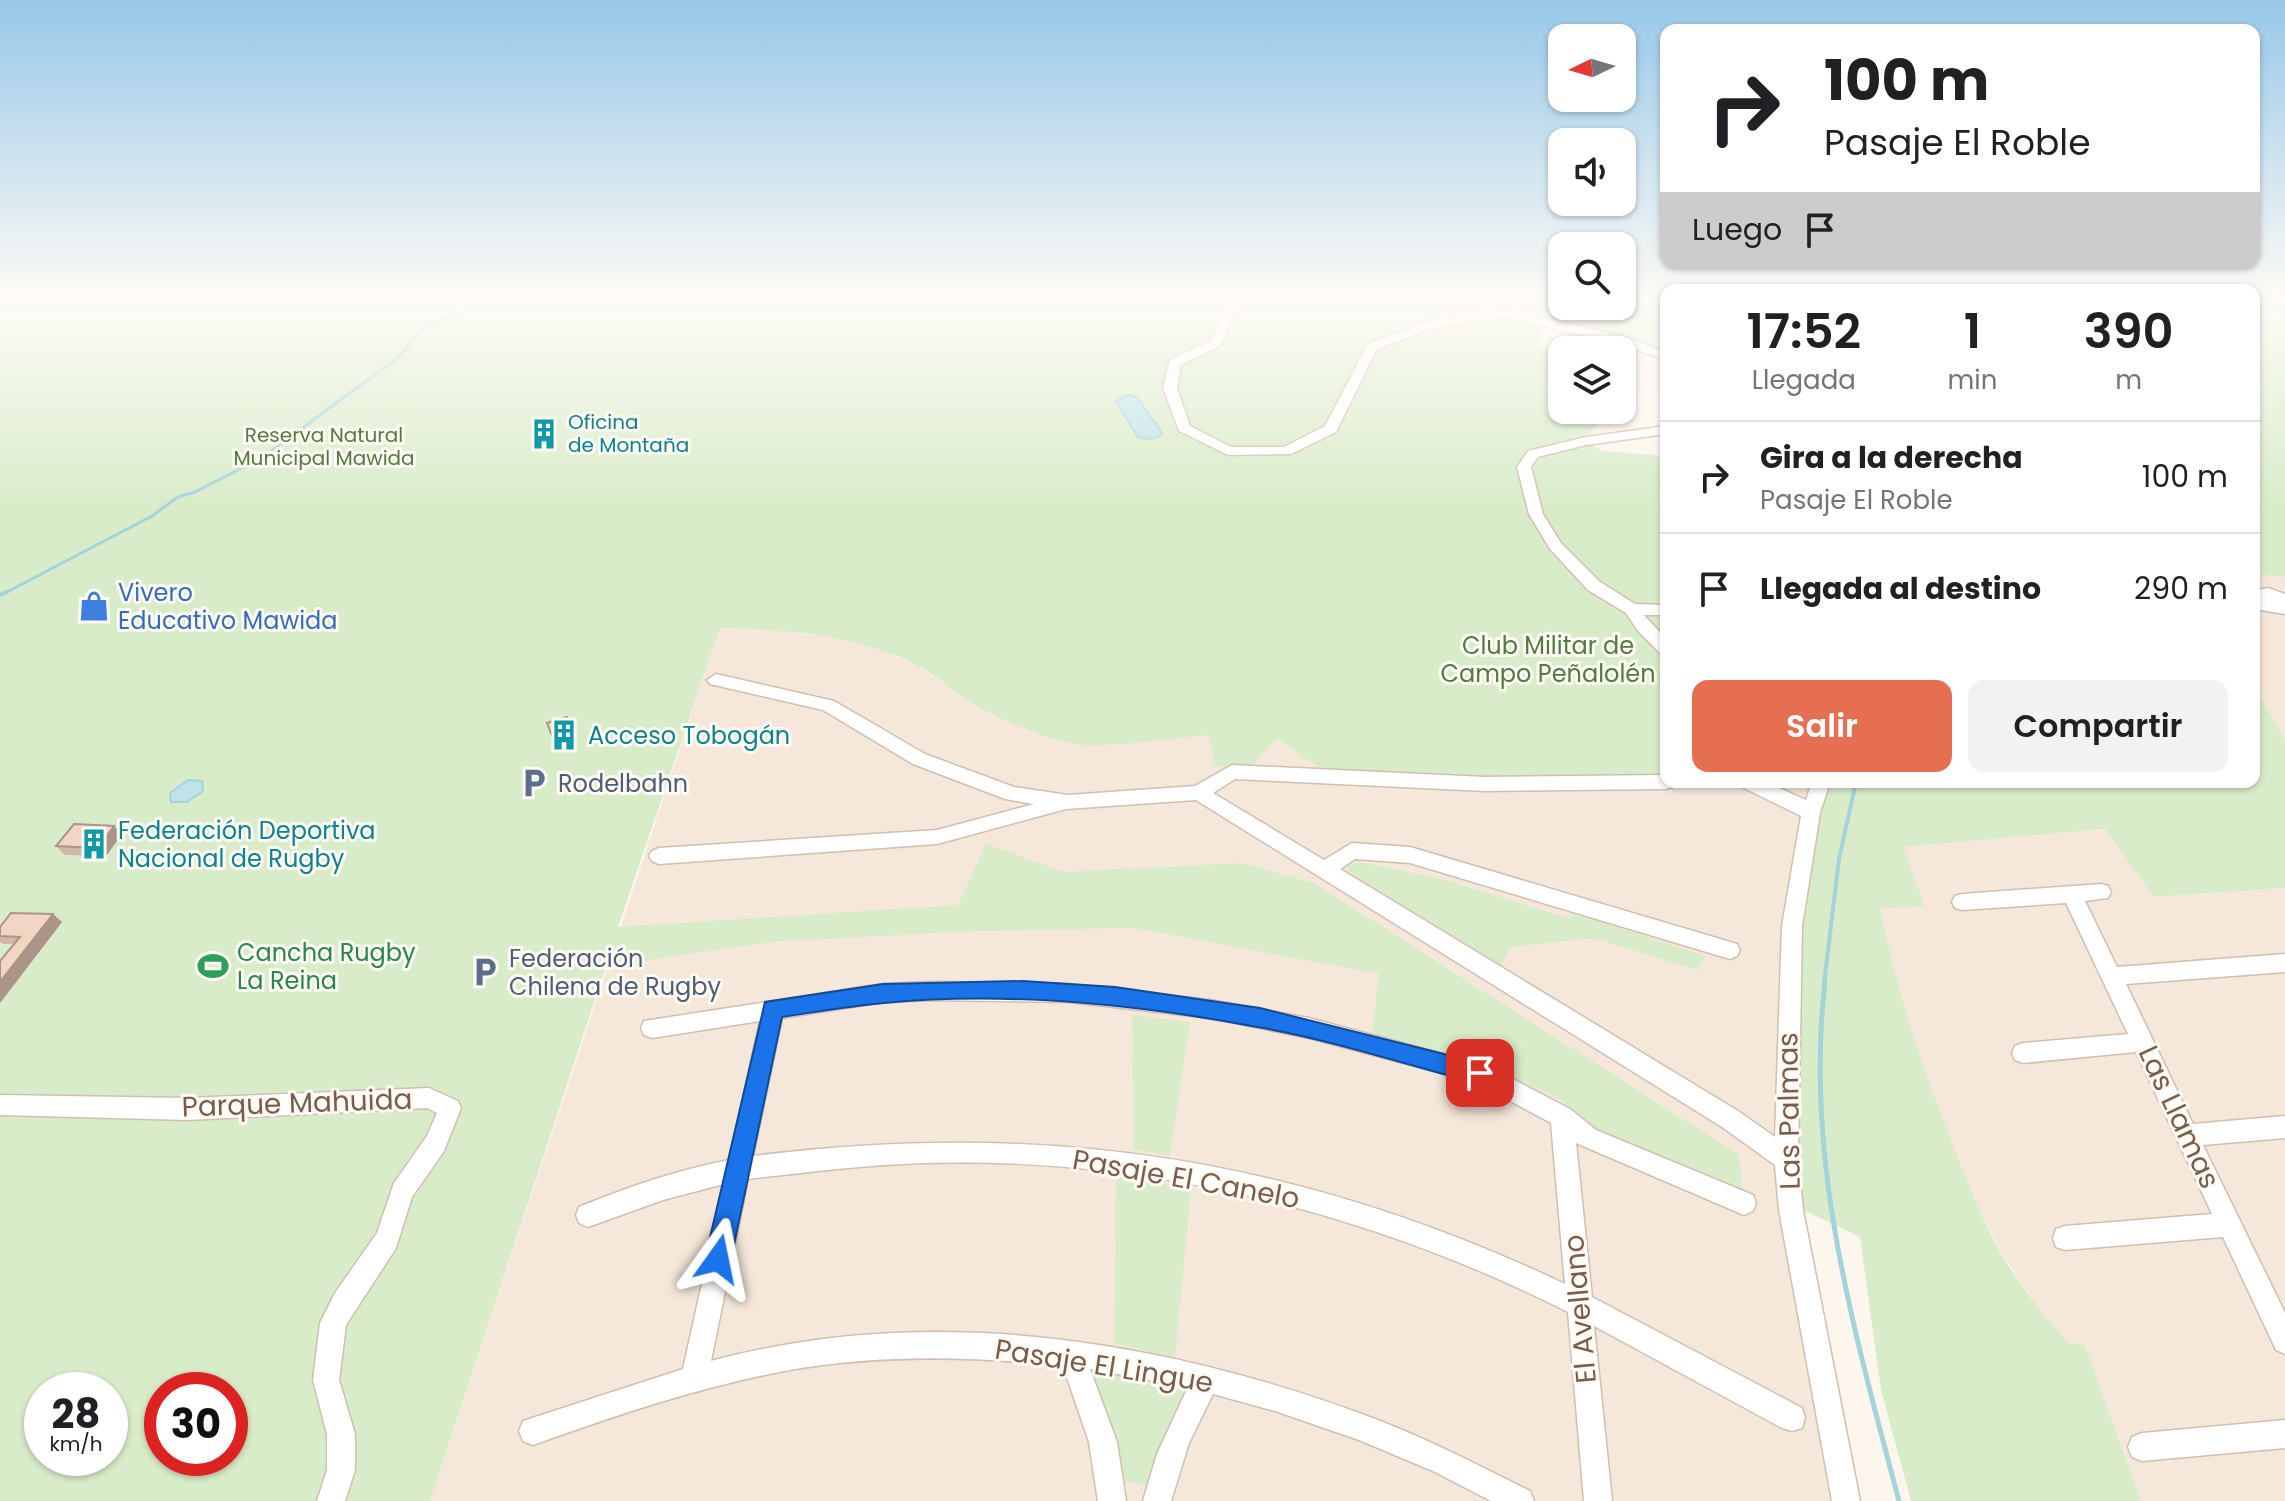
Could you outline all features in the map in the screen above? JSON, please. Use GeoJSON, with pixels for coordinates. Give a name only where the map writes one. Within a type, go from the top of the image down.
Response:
{"type":"FeatureCollection","features":[{"type":"Feature","properties":{"kind":"street"},"geometry":{"type":"LineString","coordinates":[[1174,369],[1170,388],[1184,428],[1228,451],[1286,451],[1331,429],[1361,369]]}},
{"type":"Feature","properties":{"kind":"street"},"geometry":{"type":"LineString","coordinates":[[1660,431],[1586,441],[1533,454],[1524,467],[1536,514],[1555,546],[1594,586],[1632,609],[1660,643]]}},
{"type":"Feature","properties":{"kind":"street"},"geometry":{"type":"LineString","coordinates":[[2260,595],[2268,593],[2285,600]]}},
{"type":"Feature","properties":{"kind":"street"},"geometry":{"type":"LineString","coordinates":[[2260,600],[2266,606],[2285,609]]}},
{"type":"Feature","properties":{"kind":"street"},"geometry":{"type":"LineString","coordinates":[[1632,609],[1660,610]]}},
{"type":"Feature","properties":{"kind":"street"},"geometry":{"type":"LineString","coordinates":[[716,680],[828,705],[919,759],[1012,794],[1068,802]]}},
{"type":"Feature","properties":{"kind":"street"},"geometry":{"type":"LineString","coordinates":[[659,856],[937,837],[1068,802],[1199,793],[1232,772],[1485,784],[1660,782]]}},
{"type":"Feature","properties":{"kind":"street"},"geometry":{"type":"LineString","coordinates":[[1763,788],[1811,813]]}},
{"type":"Feature","properties":{"kind":"street","name":"Las Palmas"},"geometry":{"type":"LineString","coordinates":[[1819,788],[1811,813],[1792,926],[1786,1159],[1794,1225],[1846,1501]]}},
{"type":"Feature","properties":{"kind":"street"},"geometry":{"type":"LineString","coordinates":[[1199,793],[1730,1119],[1786,1159]]}},
{"type":"Feature","properties":{"kind":"street"},"geometry":{"type":"LineString","coordinates":[[1322,871],[1352,851],[1410,855],[1730,950]]}},
{"type":"Feature","properties":{"kind":"street"},"geometry":{"type":"LineString","coordinates":[[1962,902],[2101,892]]}},
{"type":"Feature","properties":{"kind":"street","name":"Las Llamas"},"geometry":{"type":"LineString","coordinates":[[2072,894],[2282,1327]]}},
{"type":"Feature","properties":{"kind":"street"},"geometry":{"type":"LineString","coordinates":[[2112,976],[2285,963]]}},
{"type":"Feature","properties":{"kind":"street"},"geometry":{"type":"LineString","coordinates":[[652,1028],[883,993],[1069,993],[1162,1001],[1309,1028],[1480,1073],[1562,1117],[1588,1138],[1744,1203]]}},
{"type":"Feature","properties":{"kind":"street"},"geometry":{"type":"LineString","coordinates":[[694,1378],[736,1170],[773,1009]]}},
{"type":"Feature","properties":{"kind":"street"},"geometry":{"type":"LineString","coordinates":[[2023,1053],[2143,1042]]}},
{"type":"Feature","properties":{"kind":"street","name":"Parque Mahuida"},"geometry":{"type":"LineString","coordinates":[[0,1105],[188,1109],[429,1098],[450,1108],[436,1143],[402,1191],[387,1239],[333,1323],[326,1380],[341,1434],[341,1470],[331,1501]]}},
{"type":"Feature","properties":{"kind":"street","name":"El Avellano"},"geometry":{"type":"LineString","coordinates":[[1562,1117],[1598,1501]]}},
{"type":"Feature","properties":{"kind":"street"},"geometry":{"type":"LineString","coordinates":[[2187,1135],[2285,1127]]}},
{"type":"Feature","properties":{"kind":"street","name":"Pasaje El Canelo"},"geometry":{"type":"LineString","coordinates":[[588,1215],[654,1191],[736,1170],[802,1160],[953,1153],[1055,1156],[1156,1168],[1261,1188],[1381,1222],[1476,1257],[1792,1418]]}},
{"type":"Feature","properties":{"kind":"street"},"geometry":{"type":"LineString","coordinates":[[2065,1238],[2230,1224]]}},
{"type":"Feature","properties":{"kind":"street","name":"Pasaje El Lingue"},"geometry":{"type":"LineString","coordinates":[[533,1431],[694,1378],[832,1351],[902,1346],[994,1347],[1072,1355],[1206,1380],[1284,1401],[1385,1437],[1520,1501]]}},
{"type":"Feature","properties":{"kind":"street"},"geometry":{"type":"LineString","coordinates":[[1072,1355],[1103,1442],[1112,1501]]}},
{"type":"Feature","properties":{"kind":"street"},"geometry":{"type":"LineString","coordinates":[[1157,1501],[1170,1452],[1206,1380]]}},
{"type":"Feature","properties":{"kind":"street"},"geometry":{"type":"LineString","coordinates":[[2142,1447],[2285,1434]]}},
{"type":"Feature","properties":{"kind":"shaded area"},"geometry":{"type":"Polygon","coordinates":[[[2260,575],[2285,577],[2285,741],[2260,696],[2260,575]]]}},
{"type":"Feature","properties":{"kind":"shaded area"},"geometry":{"type":"Polygon","coordinates":[[[720,628],[772,630],[857,640],[918,666],[977,706],[1026,730],[1072,744],[1138,742],[1208,734],[1250,766],[1277,739],[1322,770],[1660,782],[1660,788],[1823,788],[1788,1141],[1852,1501],[430,1501],[720,628]]]}},
{"type":"Feature","properties":{"kind":"shaded area"},"geometry":{"type":"Polygon","coordinates":[[[2105,829],[2155,897],[2285,888],[2285,1501],[2141,1501],[2085,1345],[2068,1343],[2039,1309],[2003,1255],[1973,1197],[1919,1058],[1895,983],[1879,909],[1925,906],[1903,847],[2105,829]]]}},
{"type":"Feature","properties":{"kind":"green space"},"geometry":{"type":"Polygon","coordinates":[[[0,369],[1548,369],[1548,424],[1598,424],[1583,439],[1602,451],[1660,456],[1660,776],[1487,777],[1322,770],[1277,739],[1251,766],[1216,767],[1208,735],[1117,744],[1068,743],[999,717],[916,665],[869,646],[796,632],[720,628],[618,927],[958,905],[986,844],[1065,872],[1241,863],[1314,883],[1739,1155],[1742,1189],[1596,1133],[1561,1100],[1515,1078],[1372,1034],[1379,974],[1135,928],[974,931],[770,942],[606,966],[430,1501],[0,1501],[0,369]]]}},
{"type":"Feature","properties":{"kind":"green space"},"geometry":{"type":"Polygon","coordinates":[[[2260,369],[2285,369],[2285,577],[2260,575],[2260,369]]]}},
{"type":"Feature","properties":{"kind":"green space"},"geometry":{"type":"Polygon","coordinates":[[[2260,696],[2285,741],[2285,888],[2154,897],[2105,829],[1903,847],[1925,906],[1880,909],[1910,1024],[1974,1197],[2002,1255],[2033,1300],[2068,1343],[2085,1345],[2141,1501],[1911,1501],[1881,1390],[1860,1237],[1793,1205],[1795,930],[1823,788],[2260,788],[2260,696]]]}},
{"type":"Feature","properties":{"kind":"green space"},"geometry":{"type":"Polygon","coordinates":[[[1359,862],[1442,879],[1571,919],[1572,912],[1705,956],[1698,970],[1593,938],[1511,947],[1501,965],[1353,877],[1347,866],[1359,862]]]}},
{"type":"Feature","properties":{"kind":"green space"},"geometry":{"type":"Polygon","coordinates":[[[1132,1015],[1190,1022],[1170,1156],[1134,1149],[1132,1015]]]}},
{"type":"Feature","properties":{"kind":"green space"},"geometry":{"type":"Polygon","coordinates":[[[1116,1177],[1191,1188],[1175,1358],[1114,1343],[1116,1177]]]}},
{"type":"Feature","properties":{"kind":"green space"},"geometry":{"type":"Polygon","coordinates":[[[1091,1370],[1188,1387],[1147,1486],[1122,1480],[1091,1370]]]}},
{"type":"Feature","properties":{"kind":"water"},"geometry":{"type":"Polygon","coordinates":[[[1128,395],[1137,397],[1162,433],[1160,436],[1151,439],[1138,437],[1116,401],[1128,395]]]}},
{"type":"Feature","properties":{"kind":"water"},"geometry":{"type":"Polygon","coordinates":[[[188,780],[202,781],[203,791],[187,802],[171,802],[170,793],[188,780]]]}},
{"type":"Feature","properties":{"kind":"building"},"geometry":{"type":"Polygon","coordinates":[[[567,717],[571,730],[552,736],[547,723],[567,717]]]}},
{"type":"Feature","properties":{"kind":"building"},"geometry":{"type":"Polygon","coordinates":[[[74,824],[114,826],[98,848],[56,846],[74,824]]]}},
{"type":"Feature","properties":{"kind":"building"},"geometry":{"type":"Polygon","coordinates":[[[11,913],[53,914],[0,982],[0,961],[20,937],[0,936],[0,927],[11,913]]]}},
{"type":"Feature","properties":{"kind":"waterway"},"geometry":{"type":"LineString","coordinates":[[6,592],[152,516],[178,497],[195,492],[263,457],[383,369]]}},
{"type":"Feature","properties":{"kind":"waterway"},"geometry":{"type":"LineString","coordinates":[[0,595],[6,592]]}},
{"type":"Feature","properties":{"kind":"waterway"},"geometry":{"type":"LineString","coordinates":[[1824,984],[1839,859],[1855,788]]}},
{"type":"Feature","properties":{"kind":"waterway"},"geometry":{"type":"LineString","coordinates":[[1825,982],[1820,1048],[1821,1114],[1827,1179],[1850,1309],[1899,1501]]}},
{"type":"Feature","properties":{"kind":"place","name":"Oficina de Montaña"},"geometry":{"type":"Point","coordinates":[544,434]}},
{"type":"Feature","properties":{"kind":"place","name":"Vivero Educativo Mawida"},"geometry":{"type":"Point","coordinates":[94,606]}},
{"type":"Feature","properties":{"kind":"place","name":"Acceso Tobogán"},"geometry":{"type":"Point","coordinates":[564,735]}},
{"type":"Feature","properties":{"kind":"place","name":"Rodelbahn"},"geometry":{"type":"Point","coordinates":[534,783]}},
{"type":"Feature","properties":{"kind":"place","name":"Federación Deportiva Nacional de Rugby"},"geometry":{"type":"Point","coordinates":[94,844]}},
{"type":"Feature","properties":{"kind":"place","name":"Cancha Rugby La Reina"},"geometry":{"type":"Point","coordinates":[213,966]}},
{"type":"Feature","properties":{"kind":"place","name":"Federación Chilena de Rugby"},"geometry":{"type":"Point","coordinates":[485,972]}},
{"type":"Feature","properties":{"kind":"route"},"geometry":{"type":"LineString","coordinates":[[718,1259],[773,1009],[883,993],[930,991],[1023,990],[1115,996],[1260,1017],[1480,1073]]}},
{"type":"Feature","properties":{"kind":"park label","name":"Reserva Natural Municipal Mawida"},"geometry":{"type":"Point","coordinates":[324,446]}},
{"type":"Feature","properties":{"kind":"park label","name":"Club Militar de Campo Peñalolén"},"geometry":{"type":"Point","coordinates":[1548,659]}}]}
